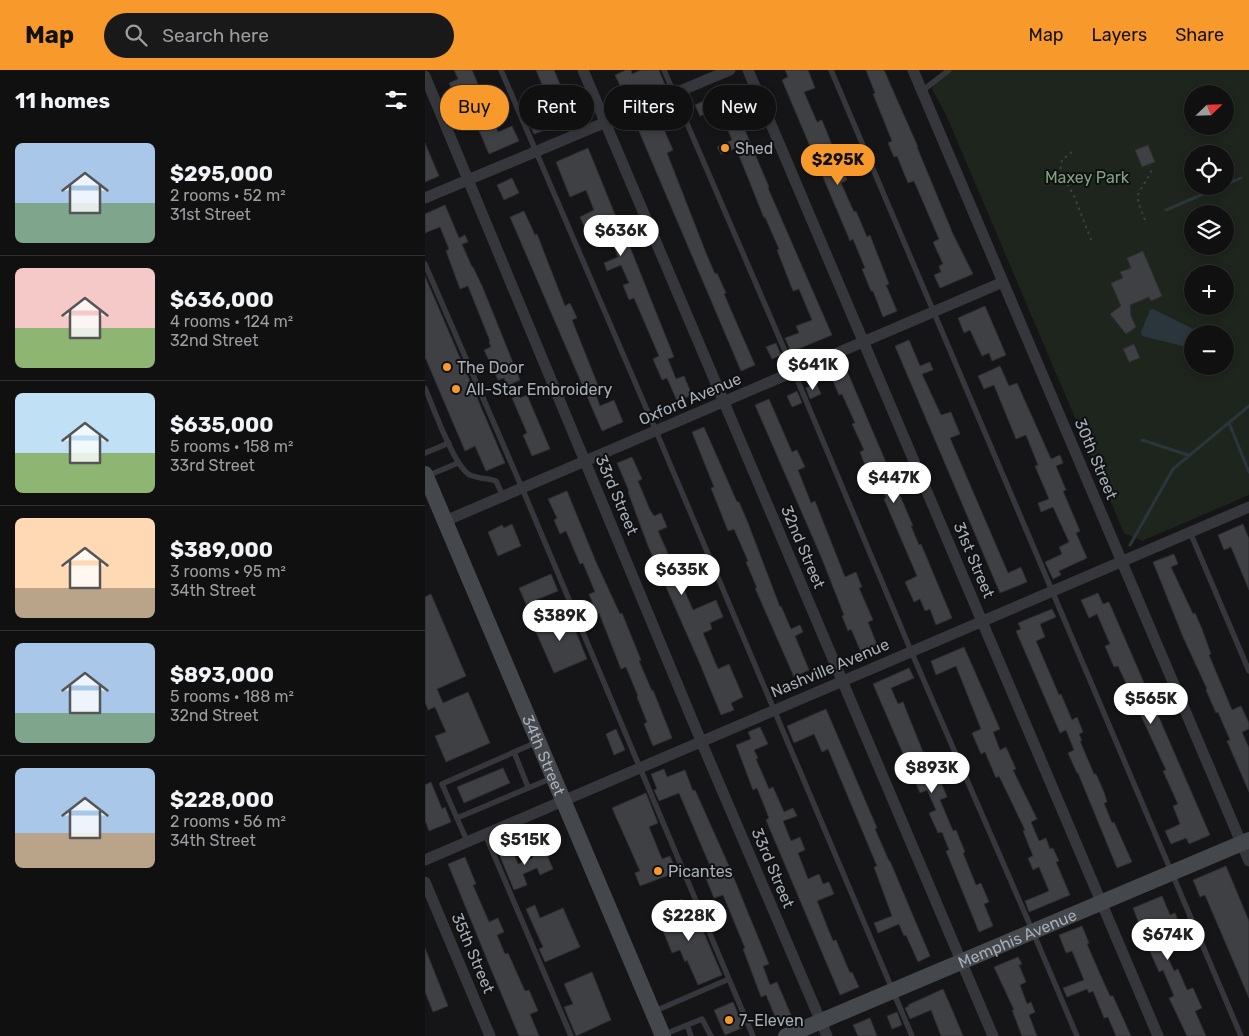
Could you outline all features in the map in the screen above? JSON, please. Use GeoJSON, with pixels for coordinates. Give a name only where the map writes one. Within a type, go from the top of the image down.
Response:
{"type":"FeatureCollection","features":[{"type":"Feature","properties":{"kind":"main road","name":"34th Street"},"geometry":{"type":"LineString","coordinates":[[426,475],[663,1036]]}},
{"type":"Feature","properties":{"kind":"main road","name":"Memphis Avenue"},"geometry":{"type":"LineString","coordinates":[[786,1036],[824,1029],[893,991],[1245,842]]}},
{"type":"Feature","properties":{"kind":"street","name":"32nd Street"},"geometry":{"type":"LineString","coordinates":[[583,70],[604,118]]}},
{"type":"Feature","properties":{"kind":"street"},"geometry":{"type":"LineString","coordinates":[[693,86],[730,70]]}},
{"type":"Feature","properties":{"kind":"street","name":"31st Street"},"geometry":{"type":"LineString","coordinates":[[747,70],[1158,1036]]}},
{"type":"Feature","properties":{"kind":"street","name":"30th Street"},"geometry":{"type":"LineString","coordinates":[[913,70],[1121,561],[1245,842],[1249,861]]}},
{"type":"Feature","properties":{"kind":"street","name":"33rd Street"},"geometry":{"type":"LineString","coordinates":[[425,76],[701,741],[824,1029]]}},
{"type":"Feature","properties":{"kind":"street"},"geometry":{"type":"LineString","coordinates":[[425,198],[604,124]]}},
{"type":"Feature","properties":{"kind":"street","name":"32nd Street"},"geometry":{"type":"LineString","coordinates":[[609,130],[993,1036]]}},
{"type":"Feature","properties":{"kind":"street","name":"Oxford Avenue"},"geometry":{"type":"LineString","coordinates":[[445,521],[1003,282]]}},
{"type":"Feature","properties":{"kind":"street","name":"Nashville Avenue"},"geometry":{"type":"LineString","coordinates":[[425,860],[1249,507]]}},
{"type":"Feature","properties":{"kind":"street","name":"35th Street"},"geometry":{"type":"LineString","coordinates":[[425,882],[490,1036]]}},
{"type":"Feature","properties":{"kind":"lane"},"geometry":{"type":"LineString","coordinates":[[501,70],[912,1036]]}},
{"type":"Feature","properties":{"kind":"lane"},"geometry":{"type":"LineString","coordinates":[[665,70],[671,85]]}},
{"type":"Feature","properties":{"kind":"lane"},"geometry":{"type":"LineString","coordinates":[[831,70],[1241,1036]]}},
{"type":"Feature","properties":{"kind":"lane"},"geometry":{"type":"LineString","coordinates":[[922,90],[949,70]]}},
{"type":"Feature","properties":{"kind":"lane"},"geometry":{"type":"LineString","coordinates":[[690,130],[911,651],[1077,1036]]}},
{"type":"Feature","properties":{"kind":"lane"},"geometry":{"type":"LineString","coordinates":[[425,264],[522,488],[753,1036]]}},
{"type":"Feature","properties":{"kind":"lane"},"geometry":{"type":"LineString","coordinates":[[425,388],[458,463],[468,474],[483,480],[492,479],[496,481],[503,496]]}},
{"type":"Feature","properties":{"kind":"lane"},"geometry":{"type":"LineString","coordinates":[[425,453],[449,443]]}},
{"type":"Feature","properties":{"kind":"lane"},"geometry":{"type":"LineString","coordinates":[[426,475],[458,463]]}},
{"type":"Feature","properties":{"kind":"lane"},"geometry":{"type":"LineString","coordinates":[[1190,532],[1249,671]]}},
{"type":"Feature","properties":{"kind":"lane"},"geometry":{"type":"LineString","coordinates":[[467,841],[442,784],[539,741]]}},
{"type":"Feature","properties":{"kind":"lane"},"geometry":{"type":"LineString","coordinates":[[514,752],[528,787]]}},
{"type":"Feature","properties":{"kind":"lane"},"geometry":{"type":"LineString","coordinates":[[457,818],[554,777]]}},
{"type":"Feature","properties":{"kind":"lane"},"geometry":{"type":"LineString","coordinates":[[485,834],[571,1036]]}},
{"type":"Feature","properties":{"kind":"lane"},"geometry":{"type":"LineString","coordinates":[[653,1012],[729,978]]}},
{"type":"Feature","properties":{"kind":"lane"},"geometry":{"type":"LineString","coordinates":[[663,1036],[702,1019],[711,1036]]}},
{"type":"Feature","properties":{"kind":"lane"},"geometry":{"type":"LineString","coordinates":[[687,1025],[691,1036]]}},
{"type":"Feature","properties":{"kind":"path"},"geometry":{"type":"LineString","coordinates":[[1071,152],[1062,160],[1060,171],[1074,196],[1092,242]]}},
{"type":"Feature","properties":{"kind":"path"},"geometry":{"type":"LineString","coordinates":[[1145,220],[1137,197],[1139,189],[1151,172],[1149,166]]}},
{"type":"Feature","properties":{"kind":"green space","name":"Maxey Park"},"geometry":{"type":"Polygon","coordinates":[[[953,70],[1249,70],[1249,495],[1142,541],[1124,533],[947,117],[932,89],[934,84],[953,70]]]}},
{"type":"Feature","properties":{"kind":"shaded area"},"geometry":{"type":"Polygon","coordinates":[[[1153,309],[1185,325],[1184,346],[1142,336],[1141,332],[1150,310],[1153,309]]]}},
{"type":"Feature","properties":{"kind":"building"},"geometry":{"type":"Polygon","coordinates":[[[454,70],[472,70],[478,85],[450,85],[449,83],[458,79],[454,70]]]}},
{"type":"Feature","properties":{"kind":"building"},"geometry":{"type":"Polygon","coordinates":[[[536,70],[554,70],[560,85],[542,85],[536,70]]]}},
{"type":"Feature","properties":{"kind":"building"},"geometry":{"type":"Polygon","coordinates":[[[626,70],[631,70],[632,74],[641,70],[659,70],[665,85],[620,85],[615,75],[626,70]]]}},
{"type":"Feature","properties":{"kind":"building"},"geometry":{"type":"Polygon","coordinates":[[[785,70],[808,70],[815,88],[804,92],[817,122],[822,120],[833,144],[847,180],[841,183],[867,237],[870,235],[889,284],[886,285],[897,311],[883,317],[862,269],[865,268],[853,239],[850,241],[782,80],[788,77],[785,70]]]}},
{"type":"Feature","properties":{"kind":"building"},"geometry":{"type":"Polygon","coordinates":[[[866,70],[884,70],[953,234],[973,274],[940,288],[934,275],[941,272],[939,266],[943,264],[933,242],[939,239],[914,181],[908,183],[897,156],[894,157],[888,143],[892,141],[873,94],[875,93],[866,70]]]}},
{"type":"Feature","properties":{"kind":"building"},"geometry":{"type":"Polygon","coordinates":[[[703,101],[703,115],[700,116],[695,105],[703,101]]]}},
{"type":"Feature","properties":{"kind":"building"},"geometry":{"type":"Polygon","coordinates":[[[512,126],[519,141],[489,154],[479,130],[497,130],[498,132],[509,130],[509,127],[512,126]]]}},
{"type":"Feature","properties":{"kind":"building"},"geometry":{"type":"Polygon","coordinates":[[[532,130],[545,130],[534,134],[532,130]]]}},
{"type":"Feature","properties":{"kind":"building"},"geometry":{"type":"Polygon","coordinates":[[[638,130],[664,130],[673,150],[667,153],[706,253],[726,293],[724,294],[755,365],[741,371],[638,130]]]}},
{"type":"Feature","properties":{"kind":"building"},"geometry":{"type":"Polygon","coordinates":[[[728,130],[745,130],[832,335],[791,352],[785,338],[799,333],[796,326],[812,320],[799,289],[793,291],[777,250],[779,249],[764,218],[736,148],[721,154],[717,147],[732,140],[728,130]]]}},
{"type":"Feature","properties":{"kind":"building"},"geometry":{"type":"Polygon","coordinates":[[[425,143],[439,176],[425,182],[425,143]]]}},
{"type":"Feature","properties":{"kind":"building"},"geometry":{"type":"Polygon","coordinates":[[[1148,145],[1155,162],[1142,167],[1135,150],[1148,145]]]}},
{"type":"Feature","properties":{"kind":"building"},"geometry":{"type":"Polygon","coordinates":[[[588,148],[674,357],[668,359],[676,379],[684,376],[692,395],[677,401],[667,378],[662,380],[653,359],[659,356],[634,298],[629,300],[623,285],[629,283],[621,265],[607,271],[604,263],[618,257],[610,236],[607,238],[600,220],[584,226],[580,217],[594,210],[586,190],[570,197],[556,162],[588,148]]]}},
{"type":"Feature","properties":{"kind":"building"},"geometry":{"type":"Polygon","coordinates":[[[512,178],[519,193],[504,200],[497,185],[512,178]]]}},
{"type":"Feature","properties":{"kind":"building"},"geometry":{"type":"Polygon","coordinates":[[[445,205],[459,238],[465,235],[468,242],[462,244],[483,288],[520,380],[507,386],[504,378],[498,380],[484,350],[491,347],[490,341],[468,286],[460,289],[446,251],[449,249],[440,227],[425,233],[425,214],[445,205]]]}},
{"type":"Feature","properties":{"kind":"building"},"geometry":{"type":"Polygon","coordinates":[[[524,211],[535,235],[537,234],[565,306],[570,303],[577,318],[572,320],[599,388],[594,390],[600,406],[614,400],[623,422],[602,431],[510,217],[524,211]]]}},
{"type":"Feature","properties":{"kind":"building"},"geometry":{"type":"Polygon","coordinates":[[[1143,251],[1162,296],[1151,301],[1149,297],[1130,305],[1131,316],[1136,327],[1126,334],[1110,314],[1121,306],[1111,283],[1123,278],[1120,272],[1131,268],[1127,258],[1143,251]]]}},
{"type":"Feature","properties":{"kind":"building"},"geometry":{"type":"Polygon","coordinates":[[[425,276],[505,463],[486,471],[475,446],[465,451],[425,357],[425,276]]]}},
{"type":"Feature","properties":{"kind":"building"},"geometry":{"type":"Polygon","coordinates":[[[985,306],[1006,355],[992,361],[989,353],[982,356],[970,330],[964,333],[958,318],[985,306]]]}},
{"type":"Feature","properties":{"kind":"building"},"geometry":{"type":"Polygon","coordinates":[[[909,340],[920,366],[930,362],[933,370],[922,374],[941,415],[951,412],[960,434],[950,438],[1008,573],[1021,567],[1027,582],[1000,593],[895,346],[909,340]]]}},
{"type":"Feature","properties":{"kind":"building"},"geometry":{"type":"Polygon","coordinates":[[[776,343],[781,355],[772,359],[766,347],[776,343]]]}},
{"type":"Feature","properties":{"kind":"building"},"geometry":{"type":"Polygon","coordinates":[[[1134,344],[1140,358],[1129,362],[1123,349],[1134,344]]]}},
{"type":"Feature","properties":{"kind":"building"},"geometry":{"type":"Polygon","coordinates":[[[845,366],[913,526],[911,526],[919,545],[921,544],[952,618],[936,625],[930,609],[925,611],[920,599],[914,602],[905,582],[917,576],[884,499],[886,498],[874,470],[870,463],[865,465],[860,452],[864,450],[852,424],[855,423],[842,394],[839,395],[829,372],[845,366]]]}},
{"type":"Feature","properties":{"kind":"building"},"geometry":{"type":"Polygon","coordinates":[[[1000,366],[1009,386],[1017,383],[1051,459],[1060,455],[1063,463],[1056,466],[1066,490],[1063,491],[1080,531],[1076,533],[1087,558],[1059,571],[1061,575],[1053,579],[1045,562],[1062,554],[1059,547],[1069,542],[1053,507],[1041,512],[1038,503],[1049,499],[1035,466],[1038,465],[1026,435],[1016,439],[994,385],[984,389],[978,376],[1000,366]]]}},
{"type":"Feature","properties":{"kind":"building"},"geometry":{"type":"Polygon","coordinates":[[[816,383],[821,394],[810,399],[806,388],[816,383]]]}},
{"type":"Feature","properties":{"kind":"building"},"geometry":{"type":"Polygon","coordinates":[[[797,391],[802,403],[792,407],[787,396],[797,391]]]}},
{"type":"Feature","properties":{"kind":"building"},"geometry":{"type":"Polygon","coordinates":[[[519,395],[520,398],[527,395],[550,449],[532,456],[523,435],[527,433],[512,398],[519,395]]]}},
{"type":"Feature","properties":{"kind":"building"},"geometry":{"type":"Polygon","coordinates":[[[769,399],[792,452],[797,450],[805,467],[798,470],[811,503],[815,501],[845,577],[856,572],[862,587],[859,588],[873,620],[868,622],[877,645],[861,652],[851,629],[848,631],[842,616],[844,615],[822,559],[755,405],[769,399]]]}},
{"type":"Feature","properties":{"kind":"building"},"geometry":{"type":"Polygon","coordinates":[[[704,427],[748,523],[780,607],[791,629],[800,625],[803,632],[795,636],[809,670],[794,677],[755,588],[757,588],[746,562],[748,561],[734,529],[728,531],[711,488],[714,487],[692,432],[704,427]]]}},
{"type":"Feature","properties":{"kind":"building"},"geometry":{"type":"Polygon","coordinates":[[[632,457],[642,479],[638,481],[650,510],[654,516],[661,513],[667,527],[658,531],[693,610],[716,600],[723,617],[710,623],[712,629],[703,633],[718,669],[729,664],[743,697],[731,703],[734,710],[721,715],[648,546],[617,463],[632,457]]]}},
{"type":"Feature","properties":{"kind":"building"},"geometry":{"type":"Polygon","coordinates":[[[567,491],[596,562],[620,614],[622,613],[641,660],[639,661],[672,738],[653,746],[644,724],[647,722],[626,667],[621,669],[599,613],[597,614],[589,594],[595,592],[583,563],[580,564],[566,531],[560,534],[554,520],[557,518],[548,499],[567,491]]]}},
{"type":"Feature","properties":{"kind":"building"},"geometry":{"type":"Polygon","coordinates":[[[512,524],[521,546],[498,556],[488,532],[502,525],[504,528],[512,524]]]}},
{"type":"Feature","properties":{"kind":"building"},"geometry":{"type":"Polygon","coordinates":[[[1243,524],[1249,539],[1249,590],[1231,547],[1224,550],[1218,535],[1243,524]]]}},
{"type":"Feature","properties":{"kind":"building"},"geometry":{"type":"Polygon","coordinates":[[[1174,554],[1178,564],[1171,567],[1202,629],[1211,654],[1209,655],[1232,710],[1241,706],[1249,723],[1249,729],[1242,732],[1249,748],[1249,792],[1227,741],[1230,740],[1218,712],[1216,713],[1183,637],[1153,562],[1174,554]]]}},
{"type":"Feature","properties":{"kind":"building"},"geometry":{"type":"Polygon","coordinates":[[[551,574],[558,591],[526,604],[519,588],[551,574]]]}},
{"type":"Feature","properties":{"kind":"building"},"geometry":{"type":"Polygon","coordinates":[[[1098,593],[1103,604],[1109,602],[1210,835],[1189,844],[1186,838],[1171,844],[1165,831],[1180,824],[1173,806],[1178,804],[1163,771],[1166,770],[1118,666],[1114,667],[1105,646],[1110,644],[1097,614],[1089,618],[1081,600],[1098,593]]]}},
{"type":"Feature","properties":{"kind":"building"},"geometry":{"type":"Polygon","coordinates":[[[431,594],[466,676],[437,689],[443,703],[468,692],[490,743],[446,762],[435,736],[446,732],[435,707],[428,710],[425,702],[425,597],[431,594]]]}},
{"type":"Feature","properties":{"kind":"building"},"geometry":{"type":"Polygon","coordinates":[[[1052,609],[1056,617],[1040,624],[1045,637],[1036,641],[1072,720],[1077,717],[1083,732],[1079,734],[1082,741],[1080,741],[1104,792],[1107,802],[1104,803],[1112,823],[1114,822],[1132,862],[1117,868],[1068,753],[1074,750],[1066,730],[1060,733],[1016,631],[1021,629],[1018,623],[1052,609]]]}},
{"type":"Feature","properties":{"kind":"building"},"geometry":{"type":"Polygon","coordinates":[[[567,610],[587,659],[554,673],[533,625],[567,610]]]}},
{"type":"Feature","properties":{"kind":"building"},"geometry":{"type":"Polygon","coordinates":[[[964,647],[1000,729],[993,732],[1000,750],[1006,747],[1016,769],[1013,770],[1037,819],[1031,822],[1039,841],[1046,838],[1050,849],[1053,848],[1059,861],[1056,862],[1070,895],[1029,912],[1025,901],[1049,891],[1039,867],[1033,870],[1028,858],[1033,856],[1023,831],[1025,830],[999,776],[996,778],[985,752],[981,754],[972,733],[981,729],[956,666],[936,675],[931,661],[964,647]]]}},
{"type":"Feature","properties":{"kind":"building"},"geometry":{"type":"Polygon","coordinates":[[[909,668],[914,678],[891,688],[898,704],[903,702],[923,752],[925,752],[936,778],[939,777],[947,797],[940,800],[953,831],[956,830],[976,885],[981,883],[989,902],[984,904],[993,926],[979,932],[946,851],[949,850],[942,832],[938,833],[929,813],[936,810],[927,790],[920,793],[873,684],[909,668]]]}},
{"type":"Feature","properties":{"kind":"building"},"geometry":{"type":"Polygon","coordinates":[[[826,709],[930,956],[918,962],[899,924],[878,933],[874,923],[892,916],[874,867],[877,866],[828,749],[822,752],[814,734],[794,743],[787,726],[826,709]]]}},
{"type":"Feature","properties":{"kind":"building"},"geometry":{"type":"Polygon","coordinates":[[[760,727],[768,744],[754,750],[758,758],[756,759],[769,789],[773,787],[784,812],[793,808],[797,816],[783,821],[791,841],[800,837],[805,850],[798,853],[808,879],[819,874],[823,884],[829,882],[834,894],[817,901],[833,941],[836,940],[850,973],[852,972],[859,987],[840,995],[766,820],[769,818],[757,788],[753,790],[736,745],[751,739],[748,732],[760,727]]]}},
{"type":"Feature","properties":{"kind":"building"},"geometry":{"type":"Polygon","coordinates":[[[616,729],[625,750],[614,755],[606,734],[616,729]]]}},
{"type":"Feature","properties":{"kind":"building"},"geometry":{"type":"Polygon","coordinates":[[[503,768],[510,783],[464,803],[457,787],[503,768]]]}},
{"type":"Feature","properties":{"kind":"building"},"geometry":{"type":"Polygon","coordinates":[[[664,769],[667,777],[685,770],[729,866],[769,964],[763,966],[770,985],[777,982],[791,1015],[777,1021],[766,995],[761,997],[743,949],[745,948],[723,895],[714,898],[705,876],[713,873],[679,793],[659,801],[654,790],[657,789],[651,774],[664,769]]]}},
{"type":"Feature","properties":{"kind":"building"},"geometry":{"type":"Polygon","coordinates":[[[431,782],[442,809],[445,807],[451,822],[429,831],[425,820],[425,785],[431,782]]]}},
{"type":"Feature","properties":{"kind":"building"},"geometry":{"type":"Polygon","coordinates":[[[646,793],[658,823],[649,827],[662,859],[670,856],[677,872],[640,886],[635,873],[640,871],[612,808],[646,793]]]}},
{"type":"Feature","properties":{"kind":"building"},"geometry":{"type":"Polygon","coordinates":[[[543,846],[553,869],[540,875],[537,868],[523,874],[527,885],[514,890],[499,854],[512,849],[518,864],[533,858],[530,851],[543,846]]]}},
{"type":"Feature","properties":{"kind":"building"},"geometry":{"type":"Polygon","coordinates":[[[465,857],[476,884],[473,885],[489,922],[498,918],[504,932],[497,935],[505,954],[508,953],[525,991],[529,990],[538,1011],[530,1014],[539,1036],[519,1036],[488,962],[448,864],[465,857]]]}},
{"type":"Feature","properties":{"kind":"building"},"geometry":{"type":"Polygon","coordinates":[[[1226,866],[1249,921],[1249,998],[1205,895],[1200,897],[1193,880],[1226,866]]]}},
{"type":"Feature","properties":{"kind":"building"},"geometry":{"type":"Polygon","coordinates":[[[1162,896],[1170,915],[1175,913],[1180,925],[1166,931],[1167,935],[1160,939],[1174,971],[1178,969],[1187,990],[1193,988],[1202,1008],[1195,1011],[1206,1036],[1187,1036],[1169,998],[1174,996],[1163,970],[1159,972],[1144,938],[1137,941],[1132,930],[1140,926],[1133,908],[1162,896]]]}},
{"type":"Feature","properties":{"kind":"building"},"geometry":{"type":"Polygon","coordinates":[[[682,899],[695,929],[701,926],[722,975],[698,985],[687,960],[685,962],[680,950],[672,953],[658,918],[660,917],[657,910],[682,899]]]}},
{"type":"Feature","properties":{"kind":"building"},"geometry":{"type":"Polygon","coordinates":[[[535,905],[540,918],[563,908],[580,947],[545,962],[539,949],[543,947],[526,909],[535,905]]]}},
{"type":"Feature","properties":{"kind":"building"},"geometry":{"type":"Polygon","coordinates":[[[1082,926],[1089,943],[1087,944],[1100,974],[1110,996],[1113,996],[1131,1036],[1116,1036],[1108,1017],[1104,1018],[1093,991],[1089,993],[1087,989],[1067,997],[1063,988],[1084,980],[1072,951],[1066,953],[1059,935],[1082,926]]]}},
{"type":"Feature","properties":{"kind":"building"},"geometry":{"type":"Polygon","coordinates":[[[425,948],[448,1006],[433,1012],[425,992],[425,948]]]}},
{"type":"Feature","properties":{"kind":"building"},"geometry":{"type":"Polygon","coordinates":[[[1018,957],[1022,964],[1019,965],[1026,982],[1020,985],[1027,1004],[1031,1002],[1035,1012],[1029,1015],[1037,1036],[1022,1036],[1012,1010],[1014,1010],[994,967],[1018,957]]]}},
{"type":"Feature","properties":{"kind":"building"},"geometry":{"type":"Polygon","coordinates":[[[592,972],[611,1020],[576,1036],[564,1007],[573,1004],[564,984],[592,972]]]}},
{"type":"Feature","properties":{"kind":"building"},"geometry":{"type":"Polygon","coordinates":[[[943,989],[963,1036],[941,1036],[931,1010],[910,1019],[905,1008],[943,989]]]}},
{"type":"Feature","properties":{"kind":"building","name":"7-Eleven"},"geometry":{"type":"Polygon","coordinates":[[[733,1002],[744,1027],[725,1035],[714,1010],[733,1002]]]}},
{"type":"Feature","properties":{"kind":"building"},"geometry":{"type":"Polygon","coordinates":[[[897,1012],[902,1025],[892,1029],[887,1016],[897,1012]]]}},
{"type":"Feature","properties":{"kind":"building"},"geometry":{"type":"Polygon","coordinates":[[[870,1018],[877,1036],[858,1036],[853,1025],[870,1018]]]}},
{"type":"Feature","properties":{"kind":"waterway"},"geometry":{"type":"LineString","coordinates":[[1234,181],[1241,178]]}},
{"type":"Feature","properties":{"kind":"waterway"},"geometry":{"type":"LineString","coordinates":[[1166,210],[1201,195]]}},
{"type":"Feature","properties":{"kind":"waterway"},"geometry":{"type":"LineString","coordinates":[[1130,545],[1173,469],[1249,406]]}},
{"type":"Feature","properties":{"kind":"waterway"},"geometry":{"type":"LineString","coordinates":[[1229,423],[1249,472]]}},
{"type":"Feature","properties":{"kind":"waterway"},"geometry":{"type":"LineString","coordinates":[[1142,440],[1188,455]]}},
{"type":"Feature","properties":{"kind":"place","name":"Shed"},"geometry":{"type":"Point","coordinates":[725,148]}},
{"type":"Feature","properties":{"kind":"place","name":"The Door"},"geometry":{"type":"Point","coordinates":[447,367]}},
{"type":"Feature","properties":{"kind":"place","name":"All-Star Embroidery"},"geometry":{"type":"Point","coordinates":[456,389]}},
{"type":"Feature","properties":{"kind":"place","name":"Picantes"},"geometry":{"type":"Point","coordinates":[658,871]}},
{"type":"Feature","properties":{"kind":"place","name":"7-Eleven"},"geometry":{"type":"Point","coordinates":[729,1020]}}]}
